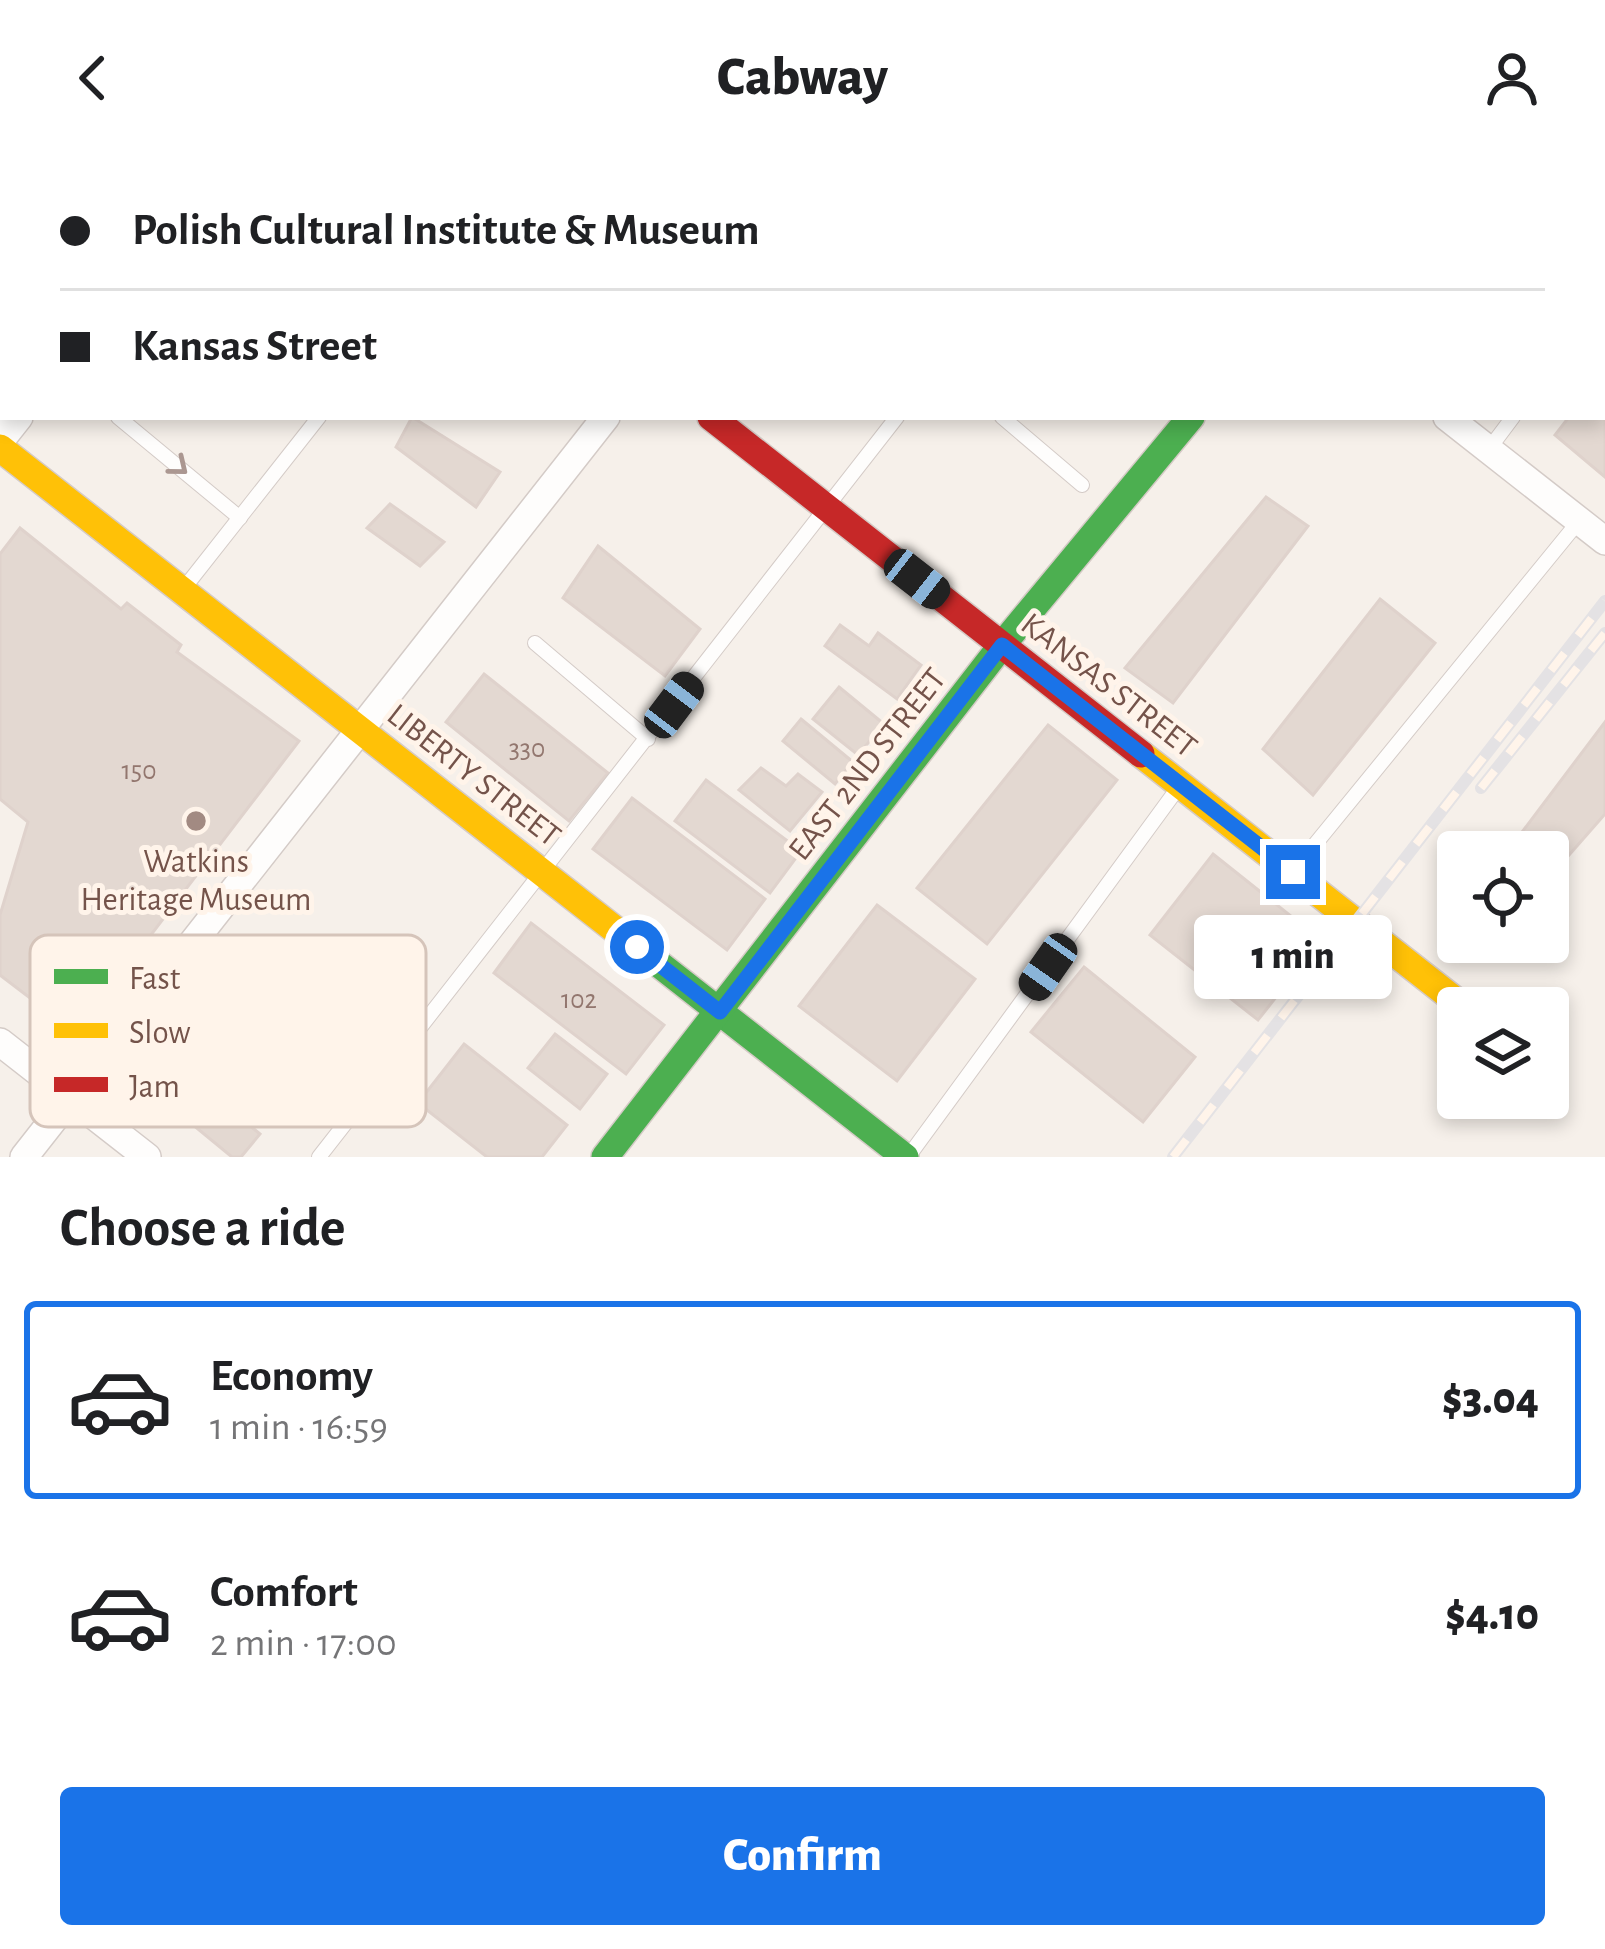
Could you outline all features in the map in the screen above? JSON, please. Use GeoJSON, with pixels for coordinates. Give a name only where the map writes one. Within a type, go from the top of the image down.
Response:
{"type":"FeatureCollection","features":[{"type":"Feature","properties":{"kind":"street"},"geometry":{"type":"LineString","coordinates":[[0,445],[17,420]]}},
{"type":"Feature","properties":{"kind":"street"},"geometry":{"type":"LineString","coordinates":[[199,935],[604,420]]}},
{"type":"Feature","properties":{"kind":"street","name":"KANSAS STREET"},"geometry":{"type":"LineString","coordinates":[[715,420],[1438,987]]}},
{"type":"Feature","properties":{"kind":"street","name":"EAST 2ND STREET"},"geometry":{"type":"LineString","coordinates":[[605,1157],[1002,645],[1189,420]]}},
{"type":"Feature","properties":{"kind":"street"},"geometry":{"type":"LineString","coordinates":[[1451,420],[1605,541]]}},
{"type":"Feature","properties":{"kind":"street","name":"LIBERTY STREET"},"geometry":{"type":"LineString","coordinates":[[0,445],[907,1157]]}},
{"type":"Feature","properties":{"kind":"street"},"geometry":{"type":"LineString","coordinates":[[0,1042],[30,1066]]}},
{"type":"Feature","properties":{"kind":"street"},"geometry":{"type":"LineString","coordinates":[[24,1157],[48,1127]]}},
{"type":"Feature","properties":{"kind":"street"},"geometry":{"type":"LineString","coordinates":[[108,1127],[147,1157]]}},
{"type":"Feature","properties":{"kind":"lane"},"geometry":{"type":"LineString","coordinates":[[122,420],[240,518]]}},
{"type":"Feature","properties":{"kind":"lane"},"geometry":{"type":"LineString","coordinates":[[182,591],[318,420]]}},
{"type":"Feature","properties":{"kind":"lane"},"geometry":{"type":"LineString","coordinates":[[426,1022],[895,420]]}},
{"type":"Feature","properties":{"kind":"lane"},"geometry":{"type":"LineString","coordinates":[[1006,420],[1082,484]]}},
{"type":"Feature","properties":{"kind":"lane"},"geometry":{"type":"LineString","coordinates":[[1489,449],[1512,420]]}},
{"type":"Feature","properties":{"kind":"lane"},"geometry":{"type":"LineString","coordinates":[[1293,872],[1580,520]]}},
{"type":"Feature","properties":{"kind":"lane"},"geometry":{"type":"LineString","coordinates":[[535,643],[647,739]]}},
{"type":"Feature","properties":{"kind":"lane"},"geometry":{"type":"LineString","coordinates":[[907,1157],[1180,784]]}},
{"type":"Feature","properties":{"kind":"lane"},"geometry":{"type":"LineString","coordinates":[[319,1157],[343,1127]]}},
{"type":"Feature","properties":{"kind":"building"},"geometry":{"type":"Polygon","coordinates":[[[410,420],[417,420],[500,472],[476,507],[396,447],[410,420]]]}},
{"type":"Feature","properties":{"kind":"building"},"geometry":{"type":"Polygon","coordinates":[[[1567,420],[1605,420],[1605,477],[1555,435],[1567,420]]]}},
{"type":"Feature","properties":{"kind":"building"},"geometry":{"type":"Polygon","coordinates":[[[1266,497],[1308,526],[1173,703],[1125,668],[1266,497]]]}},
{"type":"Feature","properties":{"kind":"building"},"geometry":{"type":"Polygon","coordinates":[[[390,504],[444,542],[420,566],[367,528],[390,504]]]}},
{"type":"Feature","properties":{"kind":"building"},"geometry":{"type":"Polygon","coordinates":[[[20,528],[121,609],[127,603],[181,645],[177,652],[299,741],[151,935],[30,935],[30,998],[0,975],[0,915],[28,822],[0,799],[0,554],[20,528]]]}},
{"type":"Feature","properties":{"kind":"building"},"geometry":{"type":"Polygon","coordinates":[[[598,546],[700,629],[665,676],[563,598],[598,546]]]}},
{"type":"Feature","properties":{"kind":"building"},"geometry":{"type":"Polygon","coordinates":[[[1380,599],[1435,643],[1313,795],[1263,749],[1380,599]]]}},
{"type":"Feature","properties":{"kind":"building"},"geometry":{"type":"Polygon","coordinates":[[[840,625],[869,646],[878,633],[921,665],[897,699],[825,646],[840,625]]]}},
{"type":"Feature","properties":{"kind":"building"},"geometry":{"type":"Polygon","coordinates":[[[484,674],[608,773],[569,821],[446,722],[484,674]]]}},
{"type":"Feature","properties":{"kind":"building"},"geometry":{"type":"Polygon","coordinates":[[[839,687],[884,724],[858,755],[813,719],[839,687]]]}},
{"type":"Feature","properties":{"kind":"building"},"geometry":{"type":"Polygon","coordinates":[[[801,719],[853,762],[835,784],[783,741],[801,719]]]}},
{"type":"Feature","properties":{"kind":"building"},"geometry":{"type":"Polygon","coordinates":[[[1605,722],[1605,814],[1569,855],[1569,831],[1523,831],[1605,722]]]}},
{"type":"Feature","properties":{"kind":"building"},"geometry":{"type":"Polygon","coordinates":[[[1048,725],[1117,780],[987,944],[917,888],[1048,725]]]}},
{"type":"Feature","properties":{"kind":"building"},"geometry":{"type":"Polygon","coordinates":[[[761,768],[786,786],[798,774],[822,792],[790,831],[739,790],[761,768]]]}},
{"type":"Feature","properties":{"kind":"building"},"geometry":{"type":"Polygon","coordinates":[[[706,780],[801,851],[770,893],[675,821],[706,780]]]}},
{"type":"Feature","properties":{"kind":"building"},"geometry":{"type":"Polygon","coordinates":[[[632,798],[765,899],[727,950],[593,849],[632,798]]]}},
{"type":"Feature","properties":{"kind":"building"},"geometry":{"type":"Polygon","coordinates":[[[1213,854],[1321,940],[1258,1020],[1150,935],[1213,854]]]}},
{"type":"Feature","properties":{"kind":"building"},"geometry":{"type":"Polygon","coordinates":[[[877,905],[975,979],[897,1081],[799,1006],[877,905]]]}},
{"type":"Feature","properties":{"kind":"building"},"geometry":{"type":"Polygon","coordinates":[[[531,923],[664,1025],[626,1074],[494,973],[531,923]]]}},
{"type":"Feature","properties":{"kind":"building"},"geometry":{"type":"Polygon","coordinates":[[[1084,967],[1195,1057],[1143,1122],[1031,1032],[1084,967]]]}},
{"type":"Feature","properties":{"kind":"building"},"geometry":{"type":"Polygon","coordinates":[[[555,1034],[607,1074],[580,1109],[528,1068],[555,1034]]]}},
{"type":"Feature","properties":{"kind":"building"},"geometry":{"type":"Polygon","coordinates":[[[464,1044],[567,1125],[542,1157],[487,1157],[426,1109],[426,1093],[464,1044]]]}},
{"type":"Feature","properties":{"kind":"building"},"geometry":{"type":"Polygon","coordinates":[[[196,1127],[251,1127],[260,1134],[241,1157],[232,1157],[196,1127]]]}},
{"type":"Feature","properties":{"kind":"railway"},"geometry":{"type":"LineString","coordinates":[[1173,1157],[1605,601]]}},
{"type":"Feature","properties":{"kind":"railway"},"geometry":{"type":"LineString","coordinates":[[1481,788],[1605,633]]}},
{"type":"Feature","properties":{"kind":"traffic: fast"},"geometry":{"type":"LineString","coordinates":[[605,1157],[1002,645],[1189,420]]}},
{"type":"Feature","properties":{"kind":"traffic: fast"},"geometry":{"type":"LineString","coordinates":[[627,939],[905,1157]]}},
{"type":"Feature","properties":{"kind":"traffic: slow"},"geometry":{"type":"LineString","coordinates":[[0,448],[627,939]]}},
{"type":"Feature","properties":{"kind":"traffic: slow"},"geometry":{"type":"LineString","coordinates":[[1141,754],[1438,987]]}},
{"type":"Feature","properties":{"kind":"traffic: jam"},"geometry":{"type":"LineString","coordinates":[[715,420],[1141,754]]}},
{"type":"Feature","properties":{"kind":"place","name":"Watkins Heritage Museum"},"geometry":{"type":"Point","coordinates":[196,821]}},
{"type":"Feature","properties":{"kind":"route"},"geometry":{"type":"LineString","coordinates":[[637,947],[720,1012],[1002,645],[1293,872]]}}]}
